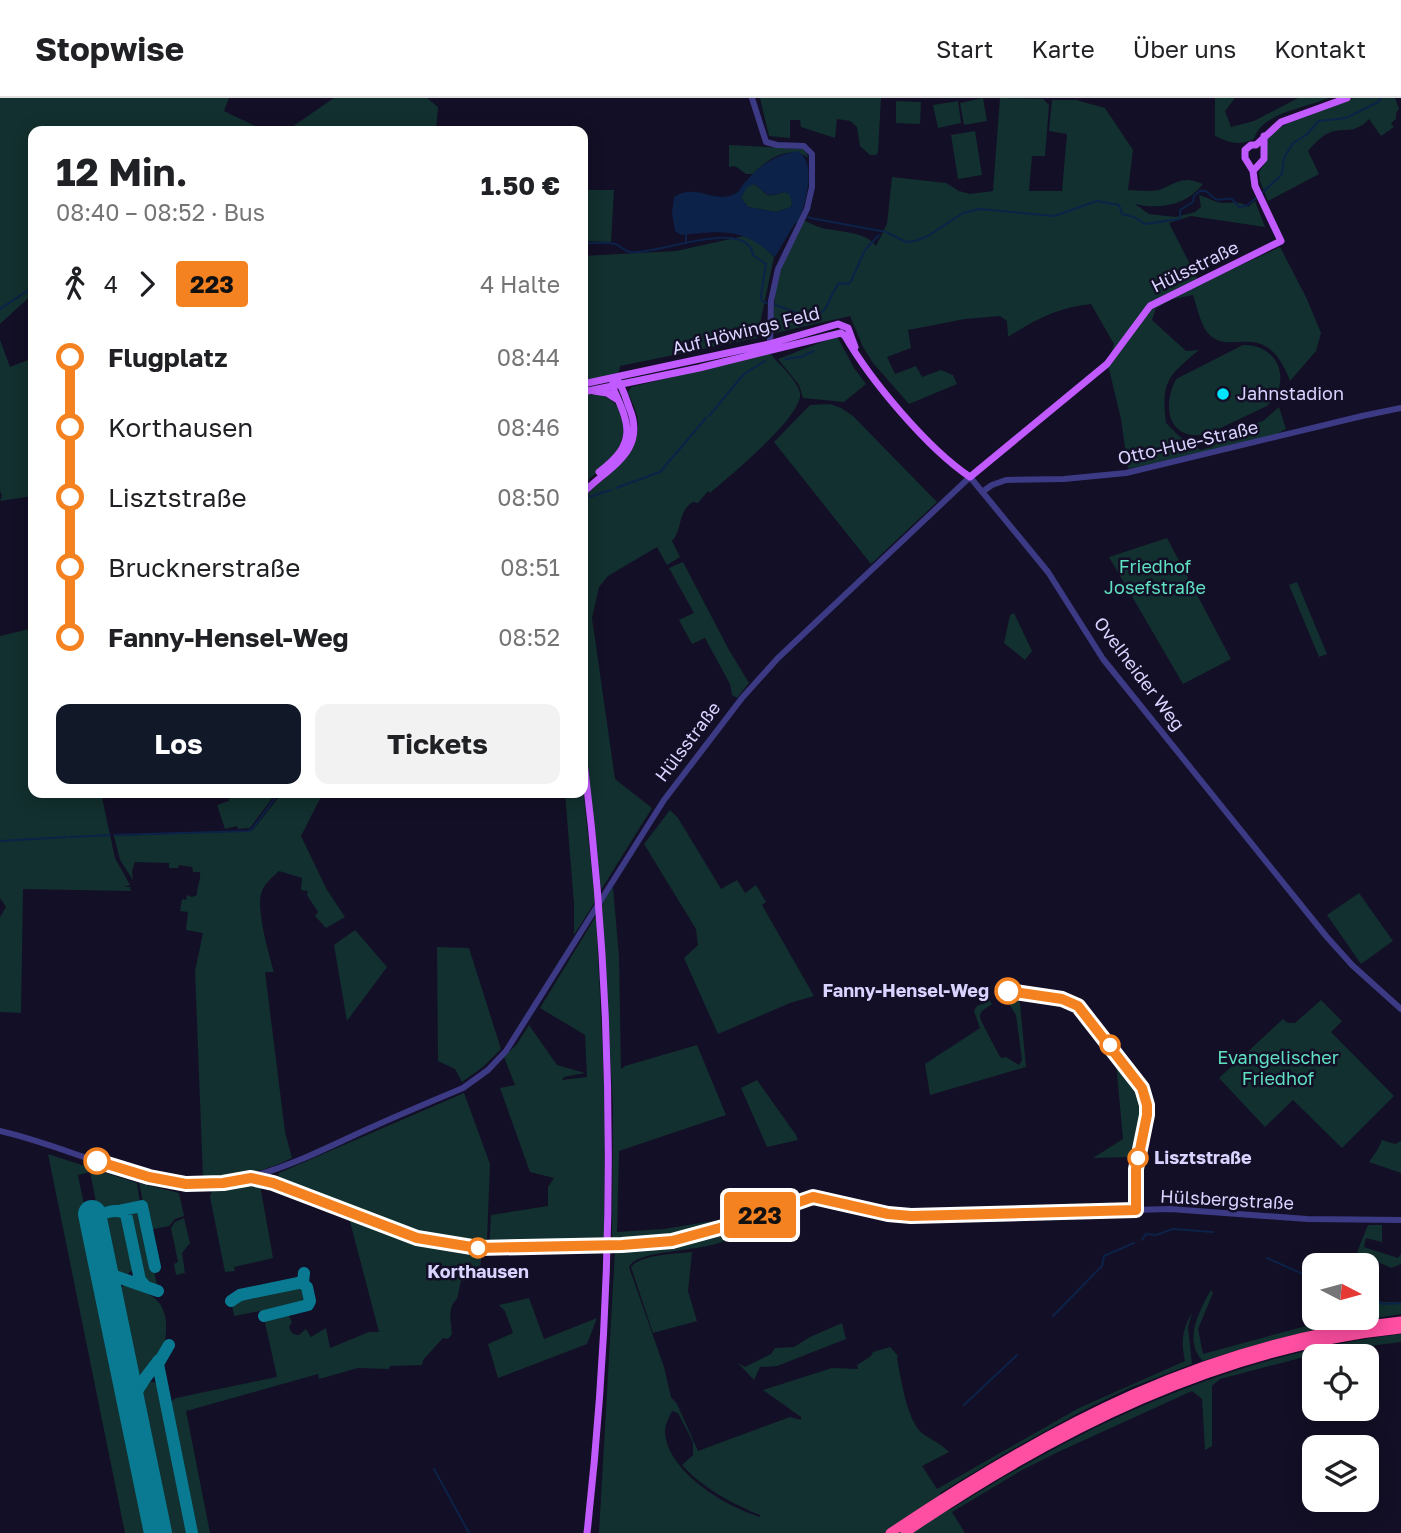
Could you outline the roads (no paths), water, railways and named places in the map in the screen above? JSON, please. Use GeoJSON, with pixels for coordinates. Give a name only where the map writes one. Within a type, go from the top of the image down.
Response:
{"type":"FeatureCollection","features":[{"type":"Feature","properties":{"kind":"highway"},"geometry":{"type":"LineString","coordinates":[[890,1533],[1028,1446],[1139,1390],[1213,1362],[1258,1349],[1332,1331],[1401,1321]]}},
{"type":"Feature","properties":{"kind":"highway"},"geometry":{"type":"LineString","coordinates":[[905,1533],[964,1494],[1056,1440],[1156,1392],[1207,1372],[1284,1350],[1401,1329]]}},
{"type":"Feature","properties":{"kind":"main road"},"geometry":{"type":"LineString","coordinates":[[1259,147],[1249,146],[1244,152],[1252,166],[1264,159],[1259,147],[1264,136],[1280,122],[1347,98]]}},
{"type":"Feature","properties":{"kind":"main road","name":"Hülsstraße"},"geometry":{"type":"LineString","coordinates":[[970,477],[1107,364],[1150,306],[1281,241],[1257,191],[1252,166]]}},
{"type":"Feature","properties":{"kind":"main road","name":"Auf Höwings Feld"},"geometry":{"type":"LineString","coordinates":[[588,390],[770,347],[841,324],[850,330],[857,355]]}},
{"type":"Feature","properties":{"kind":"main road","name":"Ovelheider Weg"},"geometry":{"type":"LineString","coordinates":[[857,355],[874,380],[926,438],[970,477]]}},
{"type":"Feature","properties":{"kind":"main road"},"geometry":{"type":"LineString","coordinates":[[588,482],[612,462],[625,445],[628,424],[618,400],[616,383]]}},
{"type":"Feature","properties":{"kind":"main road"},"geometry":{"type":"LineString","coordinates":[[588,489],[622,459],[630,446],[634,422],[616,383]]}},
{"type":"Feature","properties":{"kind":"main road","name":"Auf Höwings Feld"},"geometry":{"type":"LineString","coordinates":[[588,384],[616,383]]}},
{"type":"Feature","properties":{"kind":"main road"},"geometry":{"type":"LineString","coordinates":[[588,391],[607,393],[618,400]]}},
{"type":"Feature","properties":{"kind":"main road"},"geometry":{"type":"LineString","coordinates":[[587,1533],[607,1293],[609,1127],[604,985],[588,798]]}},
{"type":"Feature","properties":{"kind":"street"},"geometry":{"type":"LineString","coordinates":[[752,98],[766,142],[802,146],[812,154],[812,187],[807,209],[778,269],[771,301],[770,347]]}},
{"type":"Feature","properties":{"kind":"street","name":"Otto-Hue-Straße"},"geometry":{"type":"LineString","coordinates":[[982,492],[1006,480],[1064,479],[1126,473],[1401,408]]}},
{"type":"Feature","properties":{"kind":"street","name":"Ovelheider Weg"},"geometry":{"type":"LineString","coordinates":[[970,477],[1048,572],[1107,665],[1326,936],[1352,965],[1401,1009]]}},
{"type":"Feature","properties":{"kind":"street","name":"Hülsstraße"},"geometry":{"type":"LineString","coordinates":[[0,1131],[168,1181],[186,1184],[223,1183],[269,1173],[463,1088],[488,1070],[506,1051],[669,793],[764,672],[970,477]]}},
{"type":"Feature","properties":{"kind":"street"},"geometry":{"type":"LineString","coordinates":[[269,1173],[273,1183]]}},
{"type":"Feature","properties":{"kind":"street","name":"Hülsbergstraße"},"geometry":{"type":"LineString","coordinates":[[251,1178],[306,1194],[403,1233],[446,1244],[489,1249],[622,1245],[694,1237],[813,1197],[888,1214],[911,1216],[1170,1209],[1307,1219],[1401,1220]]}},
{"type":"Feature","properties":{"kind":"water"},"geometry":{"type":"Polygon","coordinates":[[[798,151],[804,157],[809,174],[808,185],[798,223],[795,223],[775,257],[752,240],[731,233],[681,235],[675,231],[672,213],[674,197],[690,192],[717,197],[735,194],[764,165],[798,151]],[[754,184],[747,187],[741,198],[748,207],[776,212],[791,207],[789,194],[784,192],[769,195],[754,184]]]}},
{"type":"Feature","properties":{"kind":"waterway"},"geometry":{"type":"LineString","coordinates":[[1261,194],[1282,174],[1284,158],[1293,143],[1306,135],[1319,121],[1346,118],[1381,98]]}},
{"type":"Feature","properties":{"kind":"waterway"},"geometry":{"type":"LineString","coordinates":[[816,219],[886,232],[906,242],[928,236],[963,213],[980,209],[1054,216],[1097,201],[1119,205],[1122,214],[1145,224],[1180,219],[1180,210],[1193,202],[1194,196],[1200,191],[1206,191],[1217,200],[1232,199],[1239,207],[1246,206],[1256,198]]}},
{"type":"Feature","properties":{"kind":"waterway"},"geometry":{"type":"LineString","coordinates":[[808,217],[815,219]]}},
{"type":"Feature","properties":{"kind":"waterway"},"geometry":{"type":"LineString","coordinates":[[686,235],[686,241]]}},
{"type":"Feature","properties":{"kind":"waterway"},"geometry":{"type":"LineString","coordinates":[[775,305],[801,314],[820,313],[839,283],[848,284],[851,281],[865,250],[879,235]]}},
{"type":"Feature","properties":{"kind":"waterway"},"geometry":{"type":"LineString","coordinates":[[588,244],[612,243],[626,251],[642,252],[698,240],[735,239],[747,244],[753,255],[766,264],[761,296],[762,301],[767,303]]}},
{"type":"Feature","properties":{"kind":"waterway"},"geometry":{"type":"LineString","coordinates":[[0,309],[28,290]]}},
{"type":"Feature","properties":{"kind":"waterway"},"geometry":{"type":"LineString","coordinates":[[785,359],[801,357],[814,351]]}},
{"type":"Feature","properties":{"kind":"waterway"},"geometry":{"type":"LineString","coordinates":[[709,416],[744,374],[765,361]]}},
{"type":"Feature","properties":{"kind":"waterway"},"geometry":{"type":"LineString","coordinates":[[616,488],[660,472],[706,418]]}},
{"type":"Feature","properties":{"kind":"waterway"},"geometry":{"type":"LineString","coordinates":[[589,497],[611,490]]}},
{"type":"Feature","properties":{"kind":"waterway"},"geometry":{"type":"LineString","coordinates":[[114,835],[248,831],[275,798]]}},
{"type":"Feature","properties":{"kind":"waterway"},"geometry":{"type":"LineString","coordinates":[[70,837],[110,835]]}},
{"type":"Feature","properties":{"kind":"waterway"},"geometry":{"type":"LineString","coordinates":[[0,841],[67,837]]}},
{"type":"Feature","properties":{"kind":"waterway"},"geometry":{"type":"LineString","coordinates":[[1142,1240],[1146,1234],[1156,1235],[1173,1229],[1213,1232]]}},
{"type":"Feature","properties":{"kind":"waterway"},"geometry":{"type":"LineString","coordinates":[[1053,1316],[1102,1266],[1104,1256],[1134,1243]]}},
{"type":"Feature","properties":{"kind":"waterway"},"geometry":{"type":"LineString","coordinates":[[1267,1258],[1302,1274]]}},
{"type":"Feature","properties":{"kind":"waterway"},"geometry":{"type":"LineString","coordinates":[[1379,1302],[1401,1303]]}},
{"type":"Feature","properties":{"kind":"waterway"},"geometry":{"type":"LineString","coordinates":[[964,1405],[1017,1355]]}},
{"type":"Feature","properties":{"kind":"waterway"},"geometry":{"type":"LineString","coordinates":[[434,1469],[469,1533]]}},
{"type":"Feature","properties":{"kind":"place","name":"Jahnstadion"},"geometry":{"type":"Point","coordinates":[1223,394]}},
{"type":"Feature","properties":{"kind":"place","name":"Fanny-Hensel-Weg"},"geometry":{"type":"Point","coordinates":[1008,991]}},
{"type":"Feature","properties":{"kind":"place","name":"Lisztstraße"},"geometry":{"type":"Point","coordinates":[1138,1158]}},
{"type":"Feature","properties":{"kind":"place","name":"Korthausen"},"geometry":{"type":"Point","coordinates":[478,1248]}},
{"type":"Feature","properties":{"kind":"park label","name":"Friedhof Josefstraße"},"geometry":{"type":"Point","coordinates":[1155,577]}},
{"type":"Feature","properties":{"kind":"park label","name":"Evangelischer Friedhof"},"geometry":{"type":"Point","coordinates":[1278,1068]}}]}
